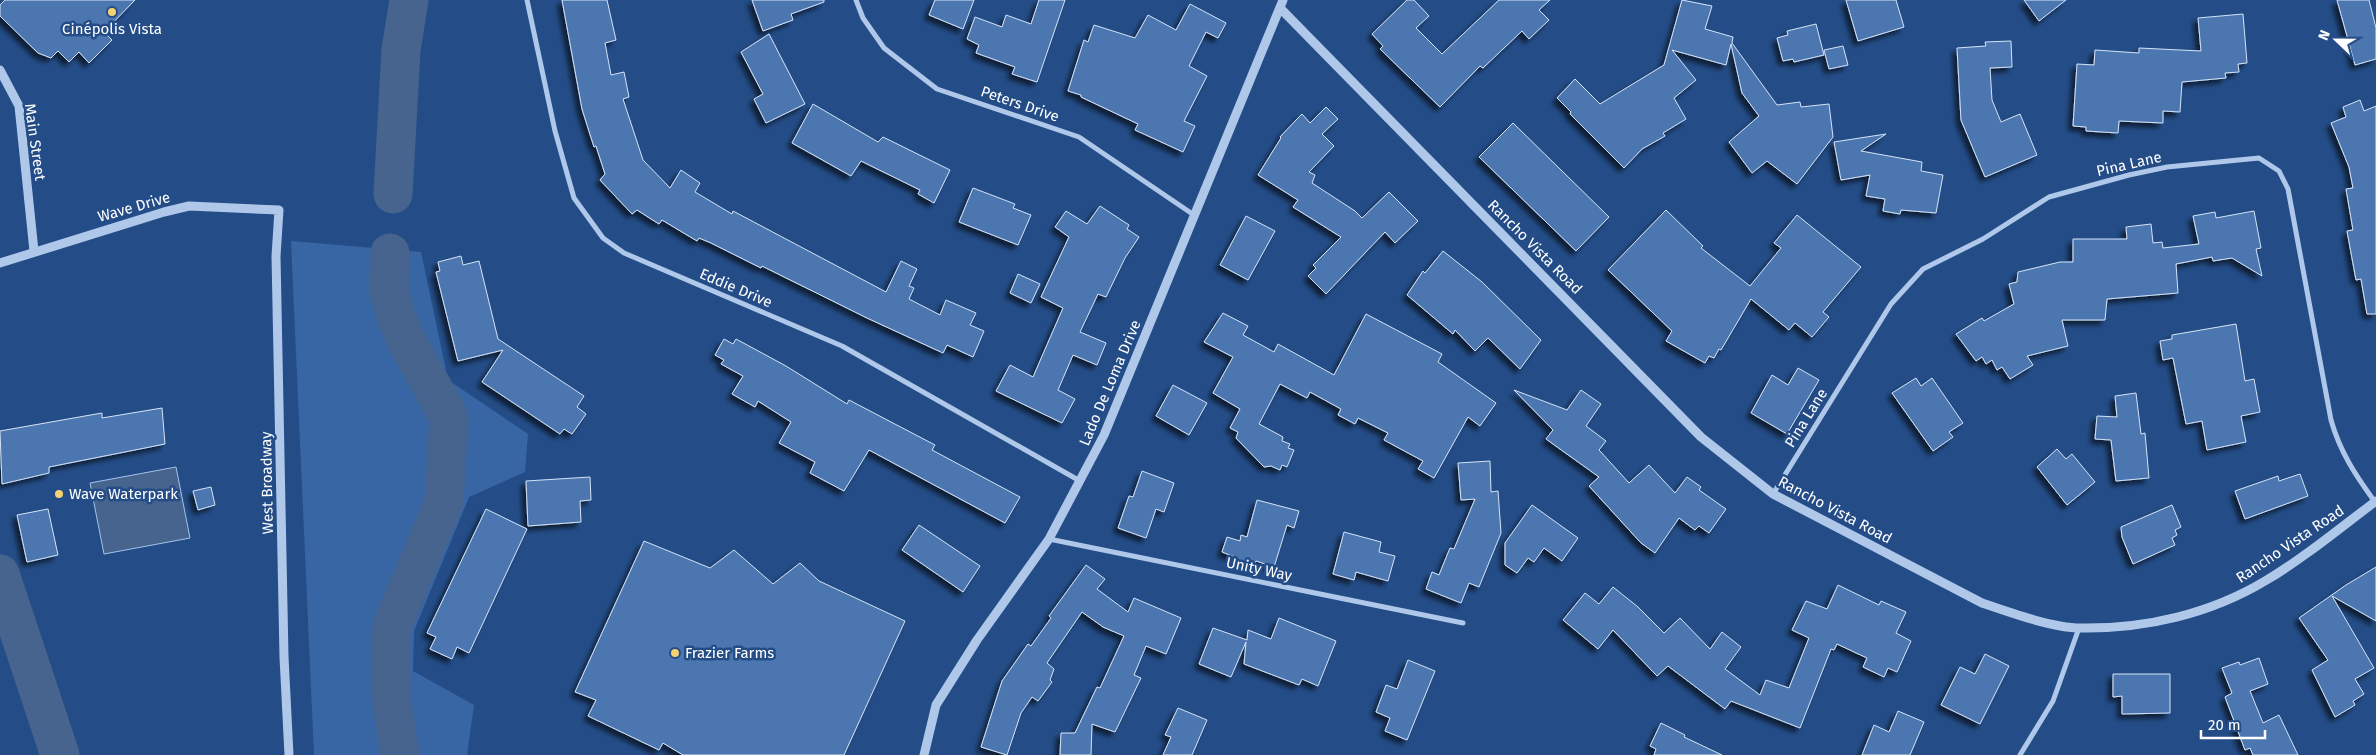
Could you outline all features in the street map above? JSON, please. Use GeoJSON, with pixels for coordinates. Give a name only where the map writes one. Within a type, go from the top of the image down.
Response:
{"type":"FeatureCollection","features":[{"type":"Feature","properties":{"kind":"street","name":"Eddie Drive"},"geometry":{"type":"LineString","coordinates":[[527,0],[555,131],[574,198],[603,238],[624,254],[842,346],[1081,482]]}},
{"type":"Feature","properties":{"kind":"street","name":"Peters Drive"},"geometry":{"type":"LineString","coordinates":[[856,0],[863,18],[884,48],[937,89],[1079,137],[1194,215]]}},
{"type":"Feature","properties":{"kind":"street","name":"Lado De Loma Drive"},"geometry":{"type":"LineString","coordinates":[[924,755],[936,705],[977,640],[1050,539],[1104,435],[1281,4]]}},
{"type":"Feature","properties":{"kind":"street","name":"Rancho Vista Road"},"geometry":{"type":"LineString","coordinates":[[1281,4],[1701,437],[1773,494],[1982,603],[2016,615],[2079,628],[2133,625],[2196,613],[2224,603],[2265,581],[2375,502]]}},
{"type":"Feature","properties":{"kind":"street","name":"Main Street"},"geometry":{"type":"LineString","coordinates":[[0,70],[19,106],[34,251]]}},
{"type":"Feature","properties":{"kind":"street","name":"Pina Lane"},"geometry":{"type":"LineString","coordinates":[[1773,494],[1892,304],[1923,269],[1983,239],[2049,197],[2129,175],[2167,168],[2259,158],[2279,171],[2288,188],[2330,420],[2338,444],[2353,472],[2375,502]]}},
{"type":"Feature","properties":{"kind":"street","name":"Wave Drive"},"geometry":{"type":"LineString","coordinates":[[0,263],[34,251],[189,206],[280,210]]}},
{"type":"Feature","properties":{"kind":"street","name":"West Broadway"},"geometry":{"type":"LineString","coordinates":[[280,210],[277,266],[284,657],[289,755]]}},
{"type":"Feature","properties":{"kind":"street","name":"Unity Way"},"geometry":{"type":"LineString","coordinates":[[1050,539],[1463,623]]}},
{"type":"Feature","properties":{"kind":"street"},"geometry":{"type":"LineString","coordinates":[[2020,755],[2053,702],[2079,628]]}},
{"type":"Feature","properties":{"kind":"shaded area"},"geometry":{"type":"Polygon","coordinates":[[[291,241],[421,252],[448,380],[528,434],[525,472],[469,497],[414,631],[413,671],[474,705],[467,755],[314,755],[291,241]]]}},
{"type":"Feature","properties":{"kind":"shaded area"},"geometry":{"type":"Polygon","coordinates":[[[176,467],[190,538],[104,554],[90,483],[176,467]]]}},
{"type":"Feature","properties":{"kind":"building"},"geometry":{"type":"Polygon","coordinates":[[[5,0],[135,0],[104,32],[112,40],[89,63],[79,52],[69,62],[58,51],[51,58],[38,53],[0,16],[0,5],[5,0]]]}},
{"type":"Feature","properties":{"kind":"building"},"geometry":{"type":"Polygon","coordinates":[[[562,0],[607,0],[616,40],[605,43],[611,75],[624,72],[629,97],[623,99],[643,160],[670,188],[681,170],[700,183],[695,192],[732,214],[733,211],[886,292],[901,261],[917,269],[909,286],[914,288],[909,299],[940,315],[946,300],[976,313],[970,325],[984,331],[973,357],[947,345],[943,353],[762,266],[761,268],[699,238],[697,241],[662,220],[659,224],[637,210],[632,214],[600,180],[605,174],[582,109],[562,0]]]}},
{"type":"Feature","properties":{"kind":"building"},"geometry":{"type":"Polygon","coordinates":[[[752,0],[824,0],[824,2],[791,14],[793,20],[763,31],[752,0]]]}},
{"type":"Feature","properties":{"kind":"building"},"geometry":{"type":"Polygon","coordinates":[[[935,0],[974,0],[963,29],[929,15],[935,0]]]}},
{"type":"Feature","properties":{"kind":"building"},"geometry":{"type":"Polygon","coordinates":[[[1039,0],[1065,0],[1037,82],[1012,74],[1015,67],[976,53],[979,45],[967,39],[975,17],[1002,27],[1006,15],[1031,24],[1039,0]]]}},
{"type":"Feature","properties":{"kind":"building"},"geometry":{"type":"Polygon","coordinates":[[[1407,0],[1414,0],[1429,16],[1416,28],[1442,54],[1499,0],[1550,0],[1539,10],[1549,20],[1529,39],[1522,31],[1483,68],[1480,66],[1440,107],[1380,49],[1383,46],[1372,34],[1407,0]]]}},
{"type":"Feature","properties":{"kind":"building"},"geometry":{"type":"Polygon","coordinates":[[[1682,0],[1712,6],[1705,29],[1733,37],[1732,43],[1777,105],[1800,102],[1801,107],[1829,104],[1833,137],[1797,184],[1767,161],[1752,173],[1729,142],[1759,116],[1742,93],[1731,44],[1726,65],[1672,50],[1696,80],[1674,98],[1686,119],[1663,133],[1665,136],[1642,149],[1624,168],[1570,114],[1571,112],[1557,98],[1575,79],[1600,104],[1664,65],[1682,0]]]}},
{"type":"Feature","properties":{"kind":"building"},"geometry":{"type":"Polygon","coordinates":[[[1846,0],[1896,0],[1904,27],[1858,41],[1846,0]]]}},
{"type":"Feature","properties":{"kind":"building"},"geometry":{"type":"Polygon","coordinates":[[[2024,0],[2066,0],[2039,21],[2024,0]]]}},
{"type":"Feature","properties":{"kind":"building"},"geometry":{"type":"Polygon","coordinates":[[[2337,0],[2369,0],[2376,28],[2376,59],[2355,65],[2337,0]]]}},
{"type":"Feature","properties":{"kind":"building"},"geometry":{"type":"Polygon","coordinates":[[[1190,4],[1226,23],[1218,38],[1206,32],[1189,66],[1207,76],[1184,121],[1195,126],[1183,152],[1135,130],[1138,124],[1081,97],[1081,95],[1068,91],[1084,40],[1088,42],[1094,25],[1135,38],[1148,15],[1176,30],[1190,4]]]}},
{"type":"Feature","properties":{"kind":"building"},"geometry":{"type":"Polygon","coordinates":[[[2243,14],[2247,63],[2238,64],[2239,72],[2225,73],[2226,78],[2182,82],[2180,112],[2163,111],[2163,123],[2119,121],[2118,133],[2086,131],[2086,127],[2073,126],[2077,64],[2094,65],[2095,50],[2139,53],[2139,48],[2201,51],[2198,18],[2243,14]]]}},
{"type":"Feature","properties":{"kind":"building"},"geometry":{"type":"Polygon","coordinates":[[[1816,24],[1824,55],[1794,62],[1793,59],[1783,61],[1777,38],[1788,35],[1787,31],[1816,24]]]}},
{"type":"Feature","properties":{"kind":"building"},"geometry":{"type":"Polygon","coordinates":[[[769,34],[805,104],[766,123],[754,99],[763,94],[741,52],[769,34]]]}},
{"type":"Feature","properties":{"kind":"building"},"geometry":{"type":"Polygon","coordinates":[[[2011,41],[2012,67],[1990,68],[1992,100],[2001,122],[2020,114],[2037,155],[1985,177],[1961,120],[1957,48],[1986,46],[1985,42],[2011,41]]]}},
{"type":"Feature","properties":{"kind":"building"},"geometry":{"type":"Polygon","coordinates":[[[1843,46],[1848,65],[1829,69],[1824,50],[1843,46]]]}},
{"type":"Feature","properties":{"kind":"building"},"geometry":{"type":"Polygon","coordinates":[[[2360,100],[2364,111],[2376,106],[2376,314],[2367,314],[2361,279],[2356,280],[2347,231],[2353,230],[2346,189],[2353,188],[2349,167],[2331,123],[2346,117],[2343,107],[2360,100]]]}},
{"type":"Feature","properties":{"kind":"building"},"geometry":{"type":"Polygon","coordinates":[[[813,104],[878,142],[883,137],[950,170],[934,203],[918,194],[920,190],[861,161],[851,176],[792,143],[813,104]]]}},
{"type":"Feature","properties":{"kind":"building"},"geometry":{"type":"Polygon","coordinates":[[[1326,107],[1338,119],[1322,134],[1334,146],[1309,172],[1315,175],[1312,183],[1355,211],[1362,218],[1389,192],[1418,221],[1395,243],[1385,232],[1326,294],[1308,276],[1316,268],[1313,265],[1341,237],[1293,207],[1298,200],[1258,175],[1280,137],[1302,114],[1310,123],[1326,107]]]}},
{"type":"Feature","properties":{"kind":"building"},"geometry":{"type":"Polygon","coordinates":[[[1513,123],[1609,217],[1576,251],[1479,157],[1513,123]]]}},
{"type":"Feature","properties":{"kind":"building"},"geometry":{"type":"Polygon","coordinates":[[[1886,134],[1861,151],[1922,162],[1921,171],[1943,175],[1936,213],[1901,210],[1900,214],[1883,211],[1885,199],[1866,196],[1870,175],[1841,180],[1834,142],[1886,134]]]}},
{"type":"Feature","properties":{"kind":"building"},"geometry":{"type":"Polygon","coordinates":[[[973,188],[1015,204],[1013,208],[1031,215],[1018,245],[959,222],[973,188]]]}},
{"type":"Feature","properties":{"kind":"building"},"geometry":{"type":"Polygon","coordinates":[[[1100,206],[1129,225],[1127,229],[1139,237],[1125,258],[1106,297],[1098,294],[1080,332],[1106,343],[1097,365],[1073,355],[1058,390],[1075,399],[1062,423],[996,391],[1010,365],[1033,377],[1063,308],[1041,297],[1069,237],[1055,227],[1066,211],[1087,224],[1100,206]]]}},
{"type":"Feature","properties":{"kind":"building"},"geometry":{"type":"Polygon","coordinates":[[[1666,210],[1703,246],[1701,248],[1750,286],[1781,248],[1774,243],[1797,215],[1861,267],[1823,312],[1829,317],[1812,337],[1795,323],[1789,330],[1751,299],[1721,350],[1719,349],[1714,358],[1709,356],[1705,363],[1666,341],[1672,331],[1608,270],[1666,210]]]}},
{"type":"Feature","properties":{"kind":"building"},"geometry":{"type":"Polygon","coordinates":[[[2254,211],[2261,248],[2256,249],[2262,276],[2232,258],[2213,261],[2212,257],[2176,264],[2178,293],[2107,299],[2105,320],[2062,320],[2068,346],[2027,356],[2033,365],[2010,379],[2002,367],[1997,370],[1992,360],[1986,364],[1982,357],[1976,361],[1956,334],[1982,318],[1984,321],[2014,304],[2009,284],[2017,282],[2018,272],[2060,262],[2073,262],[2073,239],[2127,239],[2126,227],[2151,224],[2153,243],[2162,242],[2163,248],[2199,244],[2193,216],[2215,212],[2216,218],[2254,211]]]}},
{"type":"Feature","properties":{"kind":"building"},"geometry":{"type":"Polygon","coordinates":[[[1246,216],[1275,231],[1248,280],[1220,265],[1246,216]]]}},
{"type":"Feature","properties":{"kind":"building"},"geometry":{"type":"Polygon","coordinates":[[[1443,251],[1482,282],[1541,340],[1520,369],[1488,338],[1475,351],[1455,330],[1453,334],[1407,295],[1423,271],[1425,273],[1443,251]]]}},
{"type":"Feature","properties":{"kind":"building"},"geometry":{"type":"Polygon","coordinates":[[[461,256],[463,265],[479,261],[498,339],[584,396],[577,407],[586,414],[572,434],[564,429],[560,434],[482,382],[503,350],[458,361],[436,272],[440,271],[438,262],[461,256]]]}},
{"type":"Feature","properties":{"kind":"building"},"geometry":{"type":"Polygon","coordinates":[[[1018,274],[1040,284],[1031,303],[1010,293],[1018,274]]]}},
{"type":"Feature","properties":{"kind":"building"},"geometry":{"type":"Polygon","coordinates":[[[1223,313],[1248,326],[1243,335],[1274,352],[1278,344],[1334,375],[1366,314],[1442,354],[1438,362],[1496,403],[1480,426],[1468,417],[1434,478],[1418,469],[1423,461],[1384,440],[1388,433],[1358,418],[1355,424],[1338,415],[1341,409],[1310,392],[1307,398],[1280,384],[1259,424],[1283,437],[1282,441],[1290,444],[1288,448],[1294,450],[1287,467],[1282,465],[1280,470],[1271,466],[1264,467],[1236,438],[1238,432],[1230,428],[1240,409],[1213,393],[1233,357],[1204,342],[1223,313]]]}},
{"type":"Feature","properties":{"kind":"building"},"geometry":{"type":"Polygon","coordinates":[[[2236,324],[2245,381],[2254,379],[2260,412],[2241,416],[2246,442],[2207,450],[2202,421],[2186,424],[2173,358],[2163,360],[2160,341],[2172,339],[2172,335],[2236,324]]]}},
{"type":"Feature","properties":{"kind":"building"},"geometry":{"type":"Polygon","coordinates":[[[724,339],[733,344],[736,339],[786,366],[847,404],[849,400],[935,445],[932,450],[1020,497],[1005,523],[869,450],[844,491],[810,473],[815,462],[779,443],[791,422],[758,401],[755,407],[732,394],[743,376],[721,364],[724,360],[715,355],[724,339]]]}},
{"type":"Feature","properties":{"kind":"building"},"geometry":{"type":"Polygon","coordinates":[[[1798,368],[1819,380],[1787,434],[1751,413],[1772,375],[1788,385],[1798,368]]]}},
{"type":"Feature","properties":{"kind":"building"},"geometry":{"type":"Polygon","coordinates":[[[1916,378],[1921,386],[1932,378],[1963,423],[1949,432],[1953,437],[1933,451],[1892,393],[1916,378]]]}},
{"type":"Feature","properties":{"kind":"building"},"geometry":{"type":"Polygon","coordinates":[[[1173,385],[1207,403],[1189,435],[1156,416],[1173,385]]]}},
{"type":"Feature","properties":{"kind":"building"},"geometry":{"type":"Polygon","coordinates":[[[1514,390],[1567,410],[1581,390],[1601,404],[1586,426],[1606,441],[1599,450],[1629,483],[1649,465],[1675,493],[1687,477],[1701,487],[1699,490],[1726,509],[1709,533],[1699,526],[1695,530],[1679,518],[1655,553],[1641,543],[1589,486],[1599,477],[1546,439],[1553,430],[1514,390]]]}},
{"type":"Feature","properties":{"kind":"building"},"geometry":{"type":"Polygon","coordinates":[[[2136,393],[2141,434],[2145,433],[2149,478],[2116,481],[2111,440],[2095,439],[2097,416],[2117,417],[2115,396],[2136,393]]]}},
{"type":"Feature","properties":{"kind":"building"},"geometry":{"type":"Polygon","coordinates":[[[162,408],[165,444],[49,467],[49,473],[2,484],[0,431],[102,413],[102,418],[162,408]]]}},
{"type":"Feature","properties":{"kind":"building"},"geometry":{"type":"Polygon","coordinates":[[[2057,449],[2066,459],[2072,454],[2095,482],[2067,505],[2037,467],[2057,449]]]}},
{"type":"Feature","properties":{"kind":"building"},"geometry":{"type":"Polygon","coordinates":[[[1490,461],[1491,492],[1498,491],[1501,533],[1479,587],[1469,583],[1461,603],[1426,589],[1432,572],[1439,575],[1450,548],[1454,549],[1475,499],[1461,500],[1458,463],[1490,461]]]}},
{"type":"Feature","properties":{"kind":"building"},"geometry":{"type":"Polygon","coordinates":[[[1142,471],[1174,483],[1164,512],[1156,509],[1146,538],[1118,528],[1129,496],[1133,497],[1142,471]]]}},
{"type":"Feature","properties":{"kind":"building"},"geometry":{"type":"Polygon","coordinates":[[[2300,474],[2308,496],[2245,519],[2235,491],[2278,476],[2279,481],[2300,474]]]}},
{"type":"Feature","properties":{"kind":"building"},"geometry":{"type":"Polygon","coordinates":[[[590,477],[591,500],[580,501],[581,522],[528,526],[526,481],[590,477]]]}},
{"type":"Feature","properties":{"kind":"building"},"geometry":{"type":"Polygon","coordinates":[[[211,487],[215,505],[198,510],[193,491],[211,487]]]}},
{"type":"Feature","properties":{"kind":"building"},"geometry":{"type":"Polygon","coordinates":[[[1257,500],[1299,511],[1294,528],[1287,525],[1274,567],[1256,561],[1252,567],[1234,561],[1235,557],[1222,552],[1227,537],[1240,541],[1241,535],[1247,537],[1257,500]]]}},
{"type":"Feature","properties":{"kind":"building"},"geometry":{"type":"Polygon","coordinates":[[[1532,505],[1578,538],[1562,561],[1544,548],[1534,562],[1528,558],[1517,573],[1505,565],[1505,543],[1532,505]]]}},
{"type":"Feature","properties":{"kind":"building"},"geometry":{"type":"Polygon","coordinates":[[[2172,505],[2181,527],[2175,530],[2177,535],[2172,538],[2175,545],[2133,564],[2122,537],[2121,527],[2172,505]]]}},
{"type":"Feature","properties":{"kind":"building"},"geometry":{"type":"Polygon","coordinates":[[[48,509],[58,555],[27,562],[17,515],[48,509]]]}},
{"type":"Feature","properties":{"kind":"building"},"geometry":{"type":"Polygon","coordinates":[[[486,509],[527,529],[469,653],[457,647],[452,659],[430,649],[436,637],[427,633],[486,509]]]}},
{"type":"Feature","properties":{"kind":"building"},"geometry":{"type":"Polygon","coordinates":[[[919,525],[980,566],[963,592],[902,550],[919,525]]]}},
{"type":"Feature","properties":{"kind":"building"},"geometry":{"type":"Polygon","coordinates":[[[1344,532],[1381,542],[1379,552],[1395,556],[1388,581],[1356,572],[1354,580],[1333,574],[1344,532]]]}},
{"type":"Feature","properties":{"kind":"building"},"geometry":{"type":"Polygon","coordinates":[[[644,541],[710,568],[734,550],[773,584],[800,563],[819,581],[905,621],[844,755],[683,755],[663,743],[659,750],[588,716],[596,700],[575,692],[644,541]]]}},
{"type":"Feature","properties":{"kind":"building"},"geometry":{"type":"Polygon","coordinates":[[[1086,565],[1105,579],[1097,589],[1128,612],[1134,598],[1181,618],[1166,654],[1146,646],[1134,675],[1141,678],[1115,732],[1092,724],[1091,755],[1060,755],[1061,733],[1075,733],[1097,687],[1100,688],[1124,636],[1103,627],[1082,612],[1047,663],[1054,669],[1050,680],[1052,682],[1038,701],[1032,697],[1021,713],[1007,755],[981,747],[1002,681],[1028,644],[1031,646],[1051,618],[1049,616],[1086,565]]]}},
{"type":"Feature","properties":{"kind":"building"},"geometry":{"type":"Polygon","coordinates":[[[2376,567],[2376,621],[2332,596],[2374,668],[2355,679],[2364,694],[2353,701],[2355,705],[2335,717],[2312,670],[2328,660],[2299,618],[2346,585],[2376,567]]]}},
{"type":"Feature","properties":{"kind":"building"},"geometry":{"type":"Polygon","coordinates":[[[1838,585],[1879,605],[1881,601],[1906,612],[1896,633],[1911,641],[1897,672],[1888,668],[1884,677],[1863,667],[1867,658],[1837,644],[1834,650],[1831,649],[1800,728],[1731,701],[1725,709],[1668,666],[1657,676],[1613,630],[1598,649],[1563,620],[1585,593],[1599,604],[1613,587],[1638,607],[1664,633],[1680,618],[1710,649],[1722,632],[1741,647],[1725,669],[1760,695],[1766,680],[1789,688],[1809,638],[1792,630],[1806,601],[1827,609],[1838,585]]]}},
{"type":"Feature","properties":{"kind":"building"},"geometry":{"type":"Polygon","coordinates":[[[1279,618],[1336,641],[1318,686],[1302,679],[1299,685],[1244,664],[1246,642],[1231,677],[1199,664],[1213,628],[1247,640],[1248,630],[1271,639],[1279,618]]]}},
{"type":"Feature","properties":{"kind":"building"},"geometry":{"type":"Polygon","coordinates":[[[1985,654],[2009,666],[1980,724],[1941,705],[1960,667],[1975,674],[1985,654]]]}},
{"type":"Feature","properties":{"kind":"building"},"geometry":{"type":"Polygon","coordinates":[[[2259,658],[2268,684],[2250,691],[2263,723],[2279,715],[2298,755],[2253,755],[2250,748],[2245,750],[2225,697],[2232,693],[2222,668],[2239,662],[2240,665],[2259,658]]]}},
{"type":"Feature","properties":{"kind":"building"},"geometry":{"type":"Polygon","coordinates":[[[1408,660],[1435,671],[1407,740],[1385,731],[1390,718],[1376,712],[1386,685],[1397,689],[1408,660]]]}},
{"type":"Feature","properties":{"kind":"building"},"geometry":{"type":"Polygon","coordinates":[[[2113,674],[2170,674],[2170,713],[2122,714],[2122,696],[2113,697],[2113,674]]]}},
{"type":"Feature","properties":{"kind":"building"},"geometry":{"type":"Polygon","coordinates":[[[1178,708],[1207,720],[1192,755],[1163,755],[1171,737],[1165,735],[1178,708]]]}},
{"type":"Feature","properties":{"kind":"building"},"geometry":{"type":"Polygon","coordinates":[[[1898,711],[1924,722],[1910,755],[1862,755],[1874,725],[1889,732],[1898,711]]]}},
{"type":"Feature","properties":{"kind":"building"},"geometry":{"type":"Polygon","coordinates":[[[1661,723],[1685,735],[1684,737],[1722,755],[1654,755],[1656,749],[1650,746],[1661,723]]]}},
{"type":"Feature","properties":{"kind":"waterway"},"geometry":{"type":"LineString","coordinates":[[393,194],[401,50],[409,0]]}},
{"type":"Feature","properties":{"kind":"waterway"},"geometry":{"type":"LineString","coordinates":[[390,253],[389,291],[397,319],[406,340],[449,417],[444,502],[391,629],[391,696],[400,755]]}},
{"type":"Feature","properties":{"kind":"waterway"},"geometry":{"type":"LineString","coordinates":[[0,574],[60,755]]}},
{"type":"Feature","properties":{"kind":"place","name":"Cinépolis Vista"},"geometry":{"type":"Point","coordinates":[112,12]}},
{"type":"Feature","properties":{"kind":"place","name":"Wave Waterpark"},"geometry":{"type":"Point","coordinates":[59,494]}},
{"type":"Feature","properties":{"kind":"place","name":"Frazier Farms"},"geometry":{"type":"Point","coordinates":[675,653]}}]}
